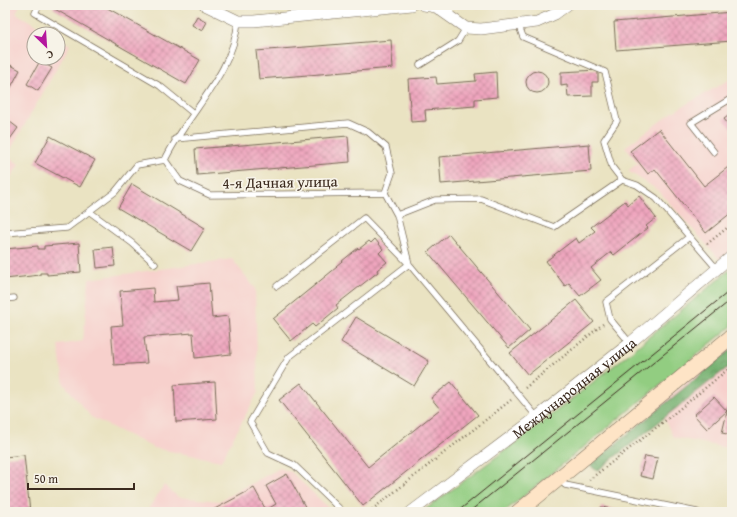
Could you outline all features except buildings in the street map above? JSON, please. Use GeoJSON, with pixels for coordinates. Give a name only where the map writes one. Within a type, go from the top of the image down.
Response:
{"type":"FeatureCollection","features":[{"type":"Feature","properties":{"kind":"street"},"geometry":{"type":"LineString","coordinates":[[204,5],[238,20],[254,21],[412,5]]}},
{"type":"Feature","properties":{"kind":"street"},"geometry":{"type":"LineString","coordinates":[[424,5],[436,7],[466,28],[481,29],[519,26],[537,22],[555,14],[567,5]]}},
{"type":"Feature","properties":{"kind":"street","name":"Международная улица"},"geometry":{"type":"LineString","coordinates":[[411,512],[537,417],[630,343],[732,256]]}},
{"type":"Feature","properties":{"kind":"street"},"geometry":{"type":"LineString","coordinates":[[518,512],[562,482],[732,336]]}},
{"type":"Feature","properties":{"kind":"lane"},"geometry":{"type":"LineString","coordinates":[[39,5],[35,13],[160,86],[193,113]]}},
{"type":"Feature","properties":{"kind":"lane"},"geometry":{"type":"LineString","coordinates":[[450,5],[451,18]]}},
{"type":"Feature","properties":{"kind":"lane"},"geometry":{"type":"LineString","coordinates":[[5,233],[68,228],[115,192],[137,165],[164,160],[175,139],[193,113],[204,101],[228,57],[237,32],[238,20]]}},
{"type":"Feature","properties":{"kind":"lane"},"geometry":{"type":"LineString","coordinates":[[519,26],[522,37],[605,72],[617,120],[604,140],[612,167],[622,180],[637,185],[656,198],[717,269]]}},
{"type":"Feature","properties":{"kind":"lane"},"geometry":{"type":"LineString","coordinates":[[420,65],[458,41],[466,28]]}},
{"type":"Feature","properties":{"kind":"lane"},"geometry":{"type":"LineString","coordinates":[[714,152],[691,123],[732,98]]}},
{"type":"Feature","properties":{"kind":"lane"},"geometry":{"type":"LineString","coordinates":[[175,139],[348,123],[368,132],[386,147],[392,172],[385,193],[397,215],[409,264]]}},
{"type":"Feature","properties":{"kind":"lane","name":"4-я Дачная улица"},"geometry":{"type":"LineString","coordinates":[[164,160],[180,181],[210,195],[385,193]]}},
{"type":"Feature","properties":{"kind":"lane"},"geometry":{"type":"LineString","coordinates":[[397,215],[435,200],[481,199],[554,227],[622,180]]}},
{"type":"Feature","properties":{"kind":"lane"},"geometry":{"type":"LineString","coordinates":[[90,212],[132,243],[155,264]]}},
{"type":"Feature","properties":{"kind":"lane"},"geometry":{"type":"LineString","coordinates":[[277,286],[364,218],[409,264],[537,417]]}},
{"type":"Feature","properties":{"kind":"lane"},"geometry":{"type":"LineString","coordinates":[[630,343],[610,319],[606,302],[689,237]]}},
{"type":"Feature","properties":{"kind":"lane"},"geometry":{"type":"LineString","coordinates":[[343,512],[294,465],[268,453],[250,422],[289,357],[409,264]]}},
{"type":"Feature","properties":{"kind":"lane"},"geometry":{"type":"LineString","coordinates":[[5,298],[14,298]]}},
{"type":"Feature","properties":{"kind":"lane"},"geometry":{"type":"LineString","coordinates":[[562,482],[697,512]]}},
{"type":"Feature","properties":{"kind":"path"},"geometry":{"type":"LineString","coordinates":[[700,250],[732,224]]}},
{"type":"Feature","properties":{"kind":"path"},"geometry":{"type":"LineString","coordinates":[[369,512],[610,319]]}},
{"type":"Feature","properties":{"kind":"path"},"geometry":{"type":"LineString","coordinates":[[562,482],[591,479],[732,366]]}},
{"type":"Feature","properties":{"kind":"shaded area"},"geometry":{"type":"Polygon","coordinates":[[[5,5],[20,5],[16,13],[38,26],[26,26],[26,66],[58,66],[7,156],[19,164],[7,184],[5,183],[5,5]]]}},
{"type":"Feature","properties":{"kind":"shaded area"},"geometry":{"type":"Polygon","coordinates":[[[66,43],[70,45],[66,52],[66,43]]]}},
{"type":"Feature","properties":{"kind":"shaded area"},"geometry":{"type":"Polygon","coordinates":[[[732,78],[732,250],[720,260],[658,190],[628,171],[638,163],[625,147],[673,112],[732,78]]]}},
{"type":"Feature","properties":{"kind":"shaded area"},"geometry":{"type":"Polygon","coordinates":[[[232,259],[255,288],[258,392],[221,461],[154,448],[91,417],[64,384],[58,345],[83,341],[89,279],[232,259]]]}},
{"type":"Feature","properties":{"kind":"shaded area"},"geometry":{"type":"Polygon","coordinates":[[[732,345],[732,449],[673,437],[658,405],[732,345]]]}},
{"type":"Feature","properties":{"kind":"shaded area"},"geometry":{"type":"Polygon","coordinates":[[[280,468],[291,472],[333,512],[146,512],[164,485],[178,497],[219,501],[280,468]]]}},
{"type":"Feature","properties":{"kind":"green space"},"geometry":{"type":"Polygon","coordinates":[[[732,268],[732,326],[504,512],[422,512],[534,429],[626,356],[732,268]]]}},
{"type":"Feature","properties":{"kind":"green space"},"geometry":{"type":"Polygon","coordinates":[[[732,349],[732,364],[597,471],[590,465],[732,349]]]}},
{"type":"Feature","properties":{"kind":"tram line"},"geometry":{"type":"LineString","coordinates":[[457,512],[732,289]]}},
{"type":"Feature","properties":{"kind":"tram line"},"geometry":{"type":"LineString","coordinates":[[469,512],[732,299]]}}]}
